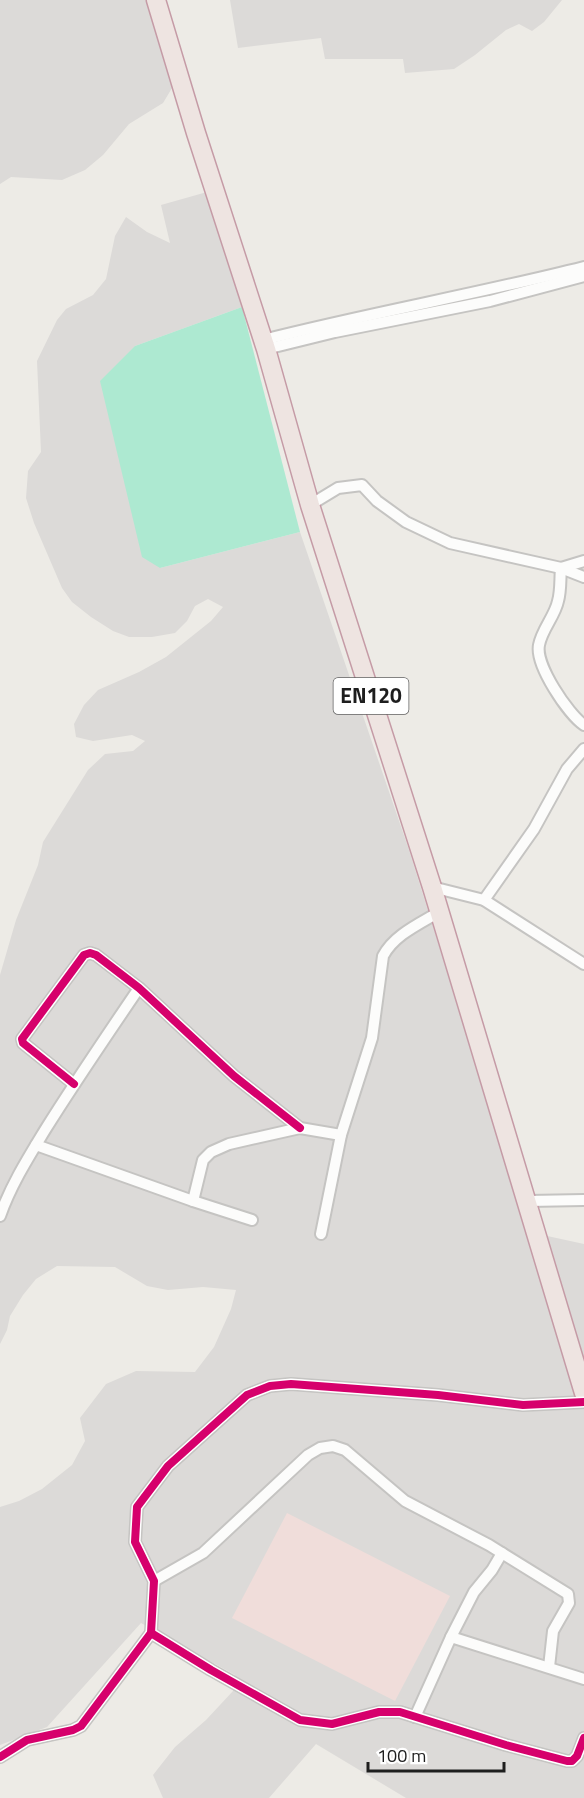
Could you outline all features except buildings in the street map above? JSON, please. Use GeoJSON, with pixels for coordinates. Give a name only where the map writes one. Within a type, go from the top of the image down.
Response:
{"type":"FeatureCollection","features":[{"type":"Feature","properties":{"kind":"highway","name":"EN120"},"geometry":{"type":"LineString","coordinates":[[156,0],[264,345],[310,505],[432,887],[584,1393]]}},
{"type":"Feature","properties":{"kind":"street"},"geometry":{"type":"LineString","coordinates":[[264,345],[318,326],[438,302],[584,267]]}},
{"type":"Feature","properties":{"kind":"street"},"geometry":{"type":"LineString","coordinates":[[264,345],[490,300],[584,276]]}},
{"type":"Feature","properties":{"kind":"street"},"geometry":{"type":"LineString","coordinates":[[310,505],[338,488],[362,485],[377,501],[406,522],[450,543],[561,568],[584,577]]}},
{"type":"Feature","properties":{"kind":"street"},"geometry":{"type":"LineString","coordinates":[[561,568],[584,561]]}},
{"type":"Feature","properties":{"kind":"street"},"geometry":{"type":"LineString","coordinates":[[561,568],[558,602],[539,644],[539,653],[561,699],[574,718],[584,725]]}},
{"type":"Feature","properties":{"kind":"street"},"geometry":{"type":"LineString","coordinates":[[484,900],[534,830],[567,769],[584,749]]}},
{"type":"Feature","properties":{"kind":"street"},"geometry":{"type":"LineString","coordinates":[[432,887],[484,900],[584,964]]}},
{"type":"Feature","properties":{"kind":"street"},"geometry":{"type":"LineString","coordinates":[[321,1234],[341,1135],[372,1038],[382,956],[387,947],[397,939],[439,912]]}},
{"type":"Feature","properties":{"kind":"street"},"geometry":{"type":"LineString","coordinates":[[74,1084],[23,1043],[22,1039],[84,956],[90,953],[96,955],[139,988],[234,1076],[300,1128]]}},
{"type":"Feature","properties":{"kind":"street"},"geometry":{"type":"LineString","coordinates":[[0,1216],[8,1193],[36,1145],[139,988]]}},
{"type":"Feature","properties":{"kind":"street"},"geometry":{"type":"LineString","coordinates":[[193,1201],[203,1160],[211,1152],[229,1144],[300,1128],[341,1135]]}},
{"type":"Feature","properties":{"kind":"street"},"geometry":{"type":"LineString","coordinates":[[36,1145],[252,1220]]}},
{"type":"Feature","properties":{"kind":"street"},"geometry":{"type":"LineString","coordinates":[[528,1201],[584,1200]]}},
{"type":"Feature","properties":{"kind":"street"},"geometry":{"type":"LineString","coordinates":[[0,1757],[27,1740],[73,1730],[81,1726],[151,1633],[154,1581],[135,1542],[137,1507],[168,1466],[247,1395],[270,1386],[291,1384],[438,1395],[523,1405],[584,1402]]}},
{"type":"Feature","properties":{"kind":"street"},"geometry":{"type":"LineString","coordinates":[[154,1581],[203,1552],[308,1455],[321,1448],[333,1446],[345,1450],[358,1459],[405,1501],[502,1553],[569,1596],[569,1603],[553,1631],[549,1667]]}},
{"type":"Feature","properties":{"kind":"street"},"geometry":{"type":"LineString","coordinates":[[415,1717],[474,1592],[502,1553]]}},
{"type":"Feature","properties":{"kind":"street"},"geometry":{"type":"LineString","coordinates":[[151,1633],[300,1720],[332,1724],[379,1712],[400,1712],[506,1746],[567,1761],[572,1761],[577,1756],[584,1738]]}},
{"type":"Feature","properties":{"kind":"street"},"geometry":{"type":"LineString","coordinates":[[451,1637],[584,1679]]}},
{"type":"Feature","properties":{"kind":"shaded area"},"geometry":{"type":"Polygon","coordinates":[[[0,0],[146,0],[172,88],[163,103],[129,124],[103,155],[85,170],[62,180],[11,177],[0,184],[0,0]]]}},
{"type":"Feature","properties":{"kind":"shaded area"},"geometry":{"type":"Polygon","coordinates":[[[230,0],[562,0],[544,22],[532,31],[519,24],[506,30],[454,69],[405,73],[403,59],[325,59],[321,38],[238,48],[230,0]]]}},
{"type":"Feature","properties":{"kind":"shaded area"},"geometry":{"type":"Polygon","coordinates":[[[207,192],[242,307],[135,346],[160,568],[300,532],[409,850],[529,1232],[584,1244],[584,1798],[406,1798],[316,1744],[269,1798],[163,1798],[153,1775],[175,1747],[206,1720],[233,1691],[235,1675],[141,1623],[47,1727],[0,1745],[0,1507],[19,1501],[42,1489],[72,1465],[85,1441],[80,1418],[106,1384],[136,1371],[195,1372],[214,1347],[231,1309],[236,1290],[203,1287],[168,1290],[147,1286],[115,1267],[57,1266],[36,1279],[23,1295],[10,1316],[7,1330],[0,1344],[0,975],[16,920],[38,865],[43,842],[88,770],[105,754],[133,751],[145,741],[132,735],[93,741],[76,737],[74,724],[84,705],[98,690],[166,657],[211,621],[223,607],[208,599],[195,606],[187,621],[175,633],[152,637],[129,637],[113,631],[72,602],[62,588],[34,523],[26,498],[28,471],[41,452],[37,361],[57,320],[66,309],[93,295],[106,279],[115,236],[126,217],[147,232],[170,243],[161,205],[207,192]]]}},
{"type":"Feature","properties":{"kind":"shaded area"},"geometry":{"type":"Polygon","coordinates":[[[287,1513],[450,1596],[395,1701],[232,1618],[287,1513]]]}},
{"type":"Feature","properties":{"kind":"green space"},"geometry":{"type":"Polygon","coordinates":[[[242,307],[300,532],[160,568],[142,557],[100,381],[135,346],[242,307]]]}},
{"type":"Feature","properties":{"kind":"cycle path"},"geometry":{"type":"LineString","coordinates":[[74,1084],[23,1043],[22,1039],[84,955],[90,953],[96,955],[139,988],[234,1076],[300,1128]]}},
{"type":"Feature","properties":{"kind":"cycle path"},"geometry":{"type":"LineString","coordinates":[[0,1757],[27,1740],[73,1730],[81,1726],[151,1633],[154,1581],[135,1542],[137,1507],[168,1466],[247,1395],[270,1386],[291,1384],[438,1395],[523,1405],[584,1402]]}},
{"type":"Feature","properties":{"kind":"cycle path"},"geometry":{"type":"LineString","coordinates":[[151,1633],[300,1720],[332,1724],[379,1712],[400,1712],[506,1745],[567,1761],[572,1761],[577,1756],[584,1738]]}}]}
